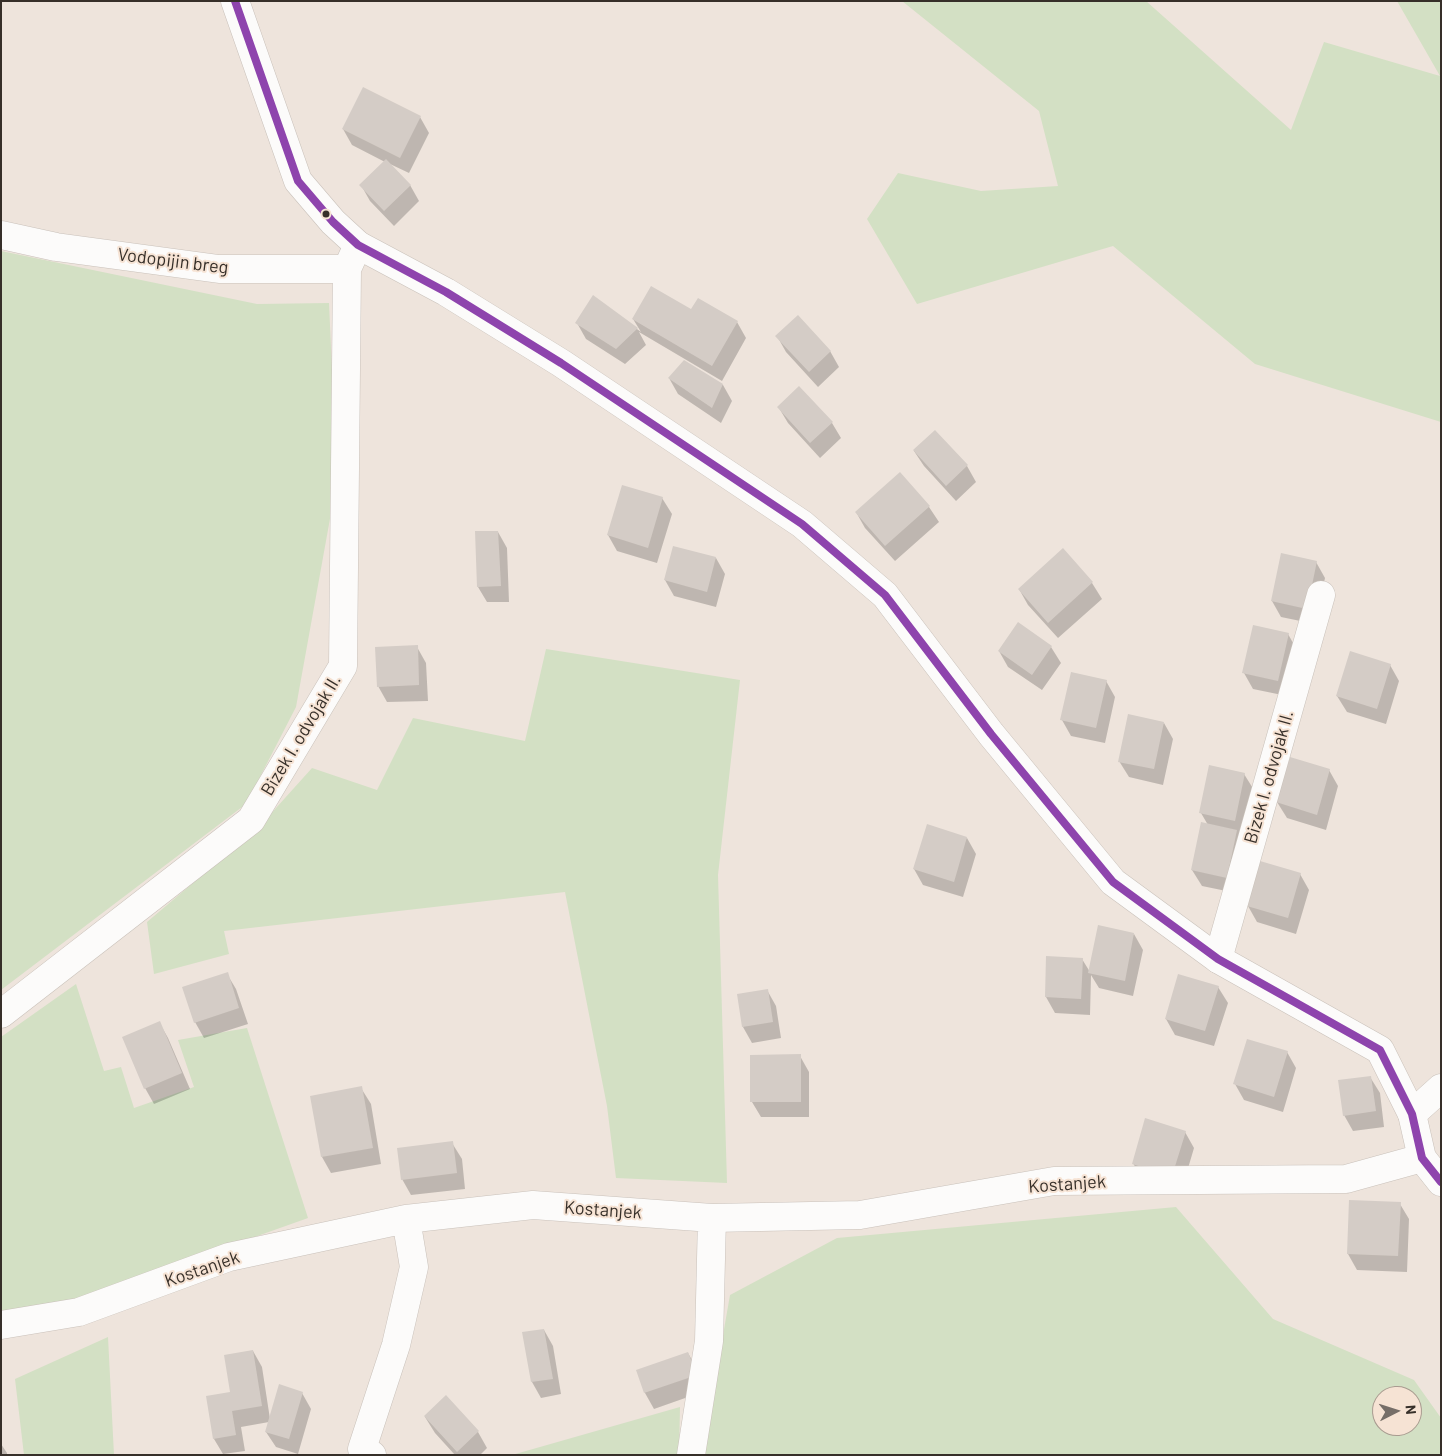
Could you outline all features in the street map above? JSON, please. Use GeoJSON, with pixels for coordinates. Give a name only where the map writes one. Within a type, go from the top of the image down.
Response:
{"type":"FeatureCollection","features":[{"type":"Feature","properties":{"kind":"street"},"geometry":{"type":"LineString","coordinates":[[235,1],[298,181],[333,222],[358,245],[446,292],[561,363],[802,524],[885,595],[991,734],[1113,882],[1218,959],[1380,1050],[1412,1114],[1422,1158],[1441,1182]]}},
{"type":"Feature","properties":{"kind":"street","name":"Vodopijin breg"},"geometry":{"type":"LineString","coordinates":[[1,235],[56,246],[220,269],[347,270]]}},
{"type":"Feature","properties":{"kind":"street","name":"Bizek I. odvojak II."},"geometry":{"type":"LineString","coordinates":[[1,1014],[251,820],[343,666],[347,270],[358,245]]}},
{"type":"Feature","properties":{"kind":"street","name":"Bizek I. odvojak II."},"geometry":{"type":"LineString","coordinates":[[1218,959],[1321,595]]}},
{"type":"Feature","properties":{"kind":"street"},"geometry":{"type":"LineString","coordinates":[[1412,1114],[1441,1088]]}},
{"type":"Feature","properties":{"kind":"street","name":"Kostanjek"},"geometry":{"type":"LineString","coordinates":[[1,1325],[79,1312],[229,1258],[406,1219],[534,1205],[712,1218],[860,1215],[1054,1181],[1346,1178],[1422,1158]]}},
{"type":"Feature","properties":{"kind":"street"},"geometry":{"type":"LineString","coordinates":[[691,1455],[709,1341],[712,1218]]}},
{"type":"Feature","properties":{"kind":"street"},"geometry":{"type":"LineString","coordinates":[[372,1455],[362,1449],[396,1345],[414,1267],[406,1219]]}},
{"type":"Feature","properties":{"kind":"green space"},"geometry":{"type":"Polygon","coordinates":[[[902,1],[1146,1],[1291,130],[1324,42],[1440,76],[1397,1],[1441,1],[1441,422],[1255,364],[1113,246],[917,304],[867,219],[898,173],[981,191],[1058,186],[1039,111],[902,1]]]}},
{"type":"Feature","properties":{"kind":"green space"},"geometry":{"type":"Polygon","coordinates":[[[1,251],[257,304],[329,303],[337,480],[296,707],[246,804],[1,990],[1,251]]]}},
{"type":"Feature","properties":{"kind":"green space"},"geometry":{"type":"Polygon","coordinates":[[[546,649],[740,680],[718,875],[727,1183],[616,1178],[607,1106],[565,892],[224,931],[229,954],[154,974],[147,922],[258,828],[312,768],[377,790],[413,718],[525,741],[546,649]]]}},
{"type":"Feature","properties":{"kind":"green space"},"geometry":{"type":"Polygon","coordinates":[[[76,984],[104,1071],[121,1067],[134,1108],[194,1087],[178,1040],[247,1028],[308,1218],[78,1300],[1,1315],[1,1037],[76,984]]]}},
{"type":"Feature","properties":{"kind":"green space"},"geometry":{"type":"Polygon","coordinates":[[[1176,1207],[1273,1319],[1414,1380],[1418,1386],[1372,1386],[1372,1436],[1422,1436],[1422,1391],[1441,1418],[1441,1455],[702,1455],[730,1295],[837,1238],[1176,1207]]]}},
{"type":"Feature","properties":{"kind":"green space"},"geometry":{"type":"Polygon","coordinates":[[[108,1337],[114,1455],[24,1455],[15,1379],[108,1337]]]}},
{"type":"Feature","properties":{"kind":"green space"},"geometry":{"type":"Polygon","coordinates":[[[680,1407],[679,1455],[512,1455],[680,1407]]]}},
{"type":"Feature","properties":{"kind":"building"},"geometry":{"type":"Polygon","coordinates":[[[363,87],[421,116],[400,158],[342,129],[363,87]]]}},
{"type":"Feature","properties":{"kind":"building"},"geometry":{"type":"Polygon","coordinates":[[[386,159],[411,185],[384,211],[359,185],[386,159]]]}},
{"type":"Feature","properties":{"kind":"building"},"geometry":{"type":"Polygon","coordinates":[[[651,286],[691,309],[698,298],[738,321],[712,366],[632,319],[651,286]]]}},
{"type":"Feature","properties":{"kind":"building"},"geometry":{"type":"Polygon","coordinates":[[[593,295],[638,328],[616,349],[575,323],[593,295]]]}},
{"type":"Feature","properties":{"kind":"building"},"geometry":{"type":"Polygon","coordinates":[[[798,315],[831,351],[809,372],[775,336],[798,315]]]}},
{"type":"Feature","properties":{"kind":"building"},"geometry":{"type":"Polygon","coordinates":[[[684,360],[723,384],[712,408],[668,378],[684,360]]]}},
{"type":"Feature","properties":{"kind":"building"},"geometry":{"type":"Polygon","coordinates":[[[799,386],[833,422],[810,443],[777,407],[799,386]]]}},
{"type":"Feature","properties":{"kind":"building"},"geometry":{"type":"Polygon","coordinates":[[[935,430],[968,465],[946,486],[913,450],[935,430]]]}},
{"type":"Feature","properties":{"kind":"building"},"geometry":{"type":"Polygon","coordinates":[[[900,472],[930,506],[885,546],[855,512],[900,472]]]}},
{"type":"Feature","properties":{"kind":"building"},"geometry":{"type":"Polygon","coordinates":[[[622,485],[663,497],[648,548],[607,535],[622,485]]]}},
{"type":"Feature","properties":{"kind":"building"},"geometry":{"type":"Polygon","coordinates":[[[475,531],[498,531],[501,586],[477,587],[475,531]]]}},
{"type":"Feature","properties":{"kind":"building"},"geometry":{"type":"Polygon","coordinates":[[[673,546],[716,557],[707,592],[664,580],[673,546]]]}},
{"type":"Feature","properties":{"kind":"building"},"geometry":{"type":"Polygon","coordinates":[[[1063,548],[1093,582],[1048,623],[1018,589],[1063,548]]]}},
{"type":"Feature","properties":{"kind":"building"},"geometry":{"type":"Polygon","coordinates":[[[1281,553],[1317,561],[1307,609],[1271,601],[1281,553]]]}},
{"type":"Feature","properties":{"kind":"building"},"geometry":{"type":"Polygon","coordinates":[[[1018,622],[1052,646],[1032,675],[998,651],[1018,622]]]}},
{"type":"Feature","properties":{"kind":"building"},"geometry":{"type":"Polygon","coordinates":[[[1253,625],[1289,633],[1278,681],[1242,673],[1253,625]]]}},
{"type":"Feature","properties":{"kind":"building"},"geometry":{"type":"Polygon","coordinates":[[[418,645],[419,685],[377,687],[375,647],[418,645]]]}},
{"type":"Feature","properties":{"kind":"building"},"geometry":{"type":"Polygon","coordinates":[[[1350,651],[1391,664],[1377,709],[1336,696],[1350,651]]]}},
{"type":"Feature","properties":{"kind":"building"},"geometry":{"type":"Polygon","coordinates":[[[1071,672],[1107,680],[1096,728],[1060,720],[1071,672]]]}},
{"type":"Feature","properties":{"kind":"building"},"geometry":{"type":"Polygon","coordinates":[[[1128,714],[1164,722],[1154,769],[1118,762],[1128,714]]]}},
{"type":"Feature","properties":{"kind":"building"},"geometry":{"type":"Polygon","coordinates":[[[1290,757],[1330,769],[1317,815],[1276,802],[1290,757]]]}},
{"type":"Feature","properties":{"kind":"building"},"geometry":{"type":"Polygon","coordinates":[[[1209,765],[1245,773],[1235,821],[1199,813],[1209,765]]]}},
{"type":"Feature","properties":{"kind":"building"},"geometry":{"type":"Polygon","coordinates":[[[1201,822],[1237,830],[1227,878],[1191,870],[1201,822]]]}},
{"type":"Feature","properties":{"kind":"building"},"geometry":{"type":"Polygon","coordinates":[[[927,824],[967,837],[954,882],[913,869],[927,824]]]}},
{"type":"Feature","properties":{"kind":"building"},"geometry":{"type":"Polygon","coordinates":[[[1260,861],[1301,873],[1288,918],[1247,906],[1260,861]]]}},
{"type":"Feature","properties":{"kind":"building"},"geometry":{"type":"Polygon","coordinates":[[[1098,925],[1134,933],[1125,981],[1088,973],[1098,925]]]}},
{"type":"Feature","properties":{"kind":"building"},"geometry":{"type":"Polygon","coordinates":[[[1046,956],[1083,958],[1081,999],[1045,997],[1046,956]]]}},
{"type":"Feature","properties":{"kind":"building"},"geometry":{"type":"Polygon","coordinates":[[[228,972],[239,1008],[194,1023],[182,987],[228,972]]]}},
{"type":"Feature","properties":{"kind":"building"},"geometry":{"type":"Polygon","coordinates":[[[1178,974],[1219,986],[1205,1031],[1165,1019],[1178,974]]]}},
{"type":"Feature","properties":{"kind":"building"},"geometry":{"type":"Polygon","coordinates":[[[768,989],[773,1022],[742,1027],[737,994],[768,989]]]}},
{"type":"Feature","properties":{"kind":"building"},"geometry":{"type":"Polygon","coordinates":[[[160,1021],[182,1073],[144,1089],[122,1037],[160,1021]]]}},
{"type":"Feature","properties":{"kind":"building"},"geometry":{"type":"Polygon","coordinates":[[[1247,1039],[1288,1051],[1274,1097],[1233,1084],[1247,1039]]]}},
{"type":"Feature","properties":{"kind":"building"},"geometry":{"type":"Polygon","coordinates":[[[801,1054],[801,1102],[750,1102],[750,1055],[801,1054]]]}},
{"type":"Feature","properties":{"kind":"building"},"geometry":{"type":"Polygon","coordinates":[[[1371,1076],[1376,1111],[1343,1116],[1338,1080],[1371,1076]]]}},
{"type":"Feature","properties":{"kind":"building"},"geometry":{"type":"Polygon","coordinates":[[[362,1086],[373,1148],[321,1157],[310,1096],[362,1086]]]}},
{"type":"Feature","properties":{"kind":"building"},"geometry":{"type":"Polygon","coordinates":[[[1145,1118],[1186,1131],[1172,1176],[1132,1164],[1145,1118]]]}},
{"type":"Feature","properties":{"kind":"building"},"geometry":{"type":"Polygon","coordinates":[[[453,1141],[457,1173],[401,1180],[397,1148],[453,1141]]]}},
{"type":"Feature","properties":{"kind":"building"},"geometry":{"type":"Polygon","coordinates":[[[1349,1200],[1401,1202],[1398,1256],[1347,1254],[1349,1200]]]}},
{"type":"Feature","properties":{"kind":"building"},"geometry":{"type":"Polygon","coordinates":[[[544,1329],[553,1379],[531,1382],[522,1332],[544,1329]]]}},
{"type":"Feature","properties":{"kind":"building"},"geometry":{"type":"Polygon","coordinates":[[[253,1350],[262,1406],[232,1411],[236,1435],[213,1439],[206,1396],[230,1392],[224,1355],[253,1350]]]}},
{"type":"Feature","properties":{"kind":"building"},"geometry":{"type":"Polygon","coordinates":[[[688,1352],[697,1375],[644,1393],[636,1370],[688,1352]]]}},
{"type":"Feature","properties":{"kind":"building"},"geometry":{"type":"Polygon","coordinates":[[[279,1384],[303,1392],[289,1439],[265,1432],[279,1384]]]}},
{"type":"Feature","properties":{"kind":"building"},"geometry":{"type":"Polygon","coordinates":[[[446,1395],[479,1431],[457,1452],[424,1416],[446,1395]]]}},
{"type":"Feature","properties":{"kind":"transit line"},"geometry":{"type":"LineString","coordinates":[[235,1],[298,181],[333,222],[358,245],[446,292],[561,363],[802,524],[885,595],[991,734],[1113,882],[1218,959],[1380,1050],[1412,1114],[1422,1158],[1441,1182]]}}]}
